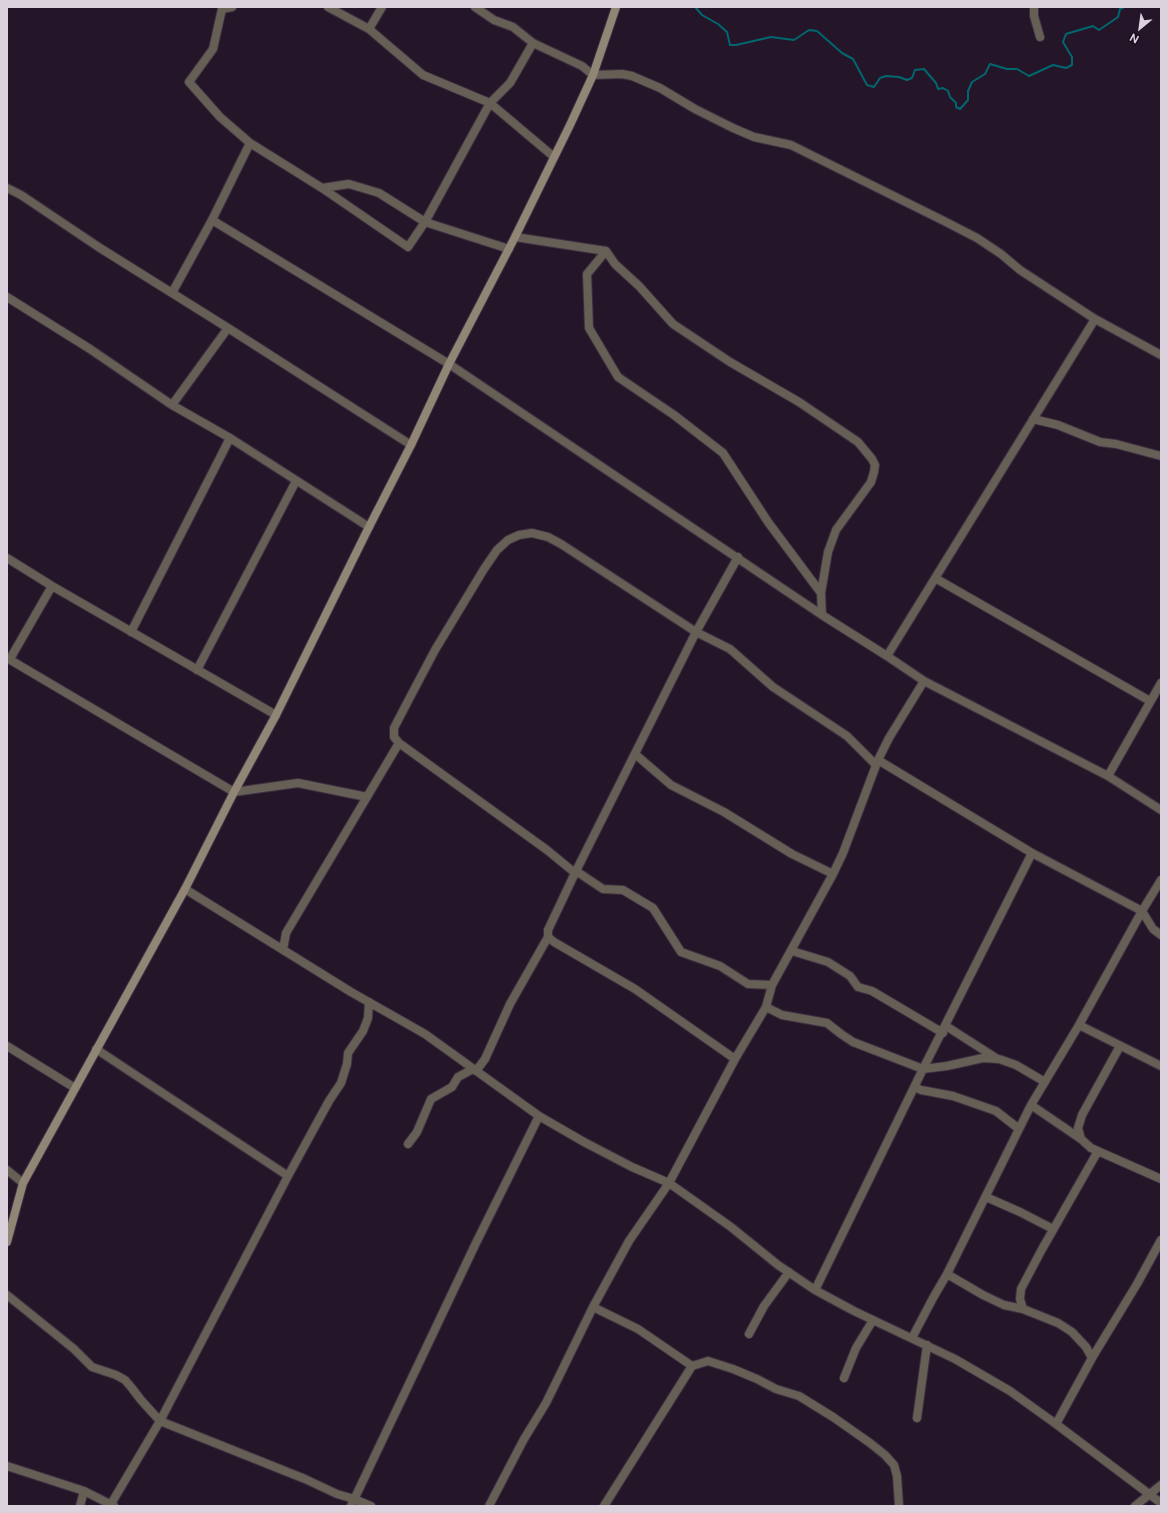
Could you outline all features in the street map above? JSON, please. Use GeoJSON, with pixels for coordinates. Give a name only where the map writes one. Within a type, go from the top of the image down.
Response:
{"type":"FeatureCollection","features":[{"type":"Feature","properties":{"kind":"street"},"geometry":{"type":"LineString","coordinates":[[232,7],[223,8],[213,49],[189,82],[220,117],[250,143],[322,188],[408,247],[425,222],[490,103],[510,83],[533,43]]}},
{"type":"Feature","properties":{"kind":"street"},"geometry":{"type":"LineString","coordinates":[[328,7],[369,29],[423,75],[490,103],[554,157]]}},
{"type":"Feature","properties":{"kind":"street"},"geometry":{"type":"LineString","coordinates":[[369,29],[382,7]]}},
{"type":"Feature","properties":{"kind":"street"},"geometry":{"type":"LineString","coordinates":[[475,7],[494,20],[513,27],[533,43],[582,66],[593,75],[622,74],[632,76],[660,88],[695,109],[754,137],[791,145],[798,148],[977,238],[1001,254],[1020,270],[1095,319],[1161,355]]}},
{"type":"Feature","properties":{"kind":"street"},"geometry":{"type":"LineString","coordinates":[[7,1242],[23,1183],[185,889],[234,792],[276,715],[411,445],[449,364],[509,249],[554,157],[593,75],[616,7]]}},
{"type":"Feature","properties":{"kind":"street"},"geometry":{"type":"LineString","coordinates":[[1034,7],[1034,16],[1040,37]]}},
{"type":"Feature","properties":{"kind":"street"},"geometry":{"type":"LineString","coordinates":[[172,293],[212,220],[250,143]]}},
{"type":"Feature","properties":{"kind":"street"},"geometry":{"type":"LineString","coordinates":[[322,188],[349,184],[379,193],[425,222],[509,249]]}},
{"type":"Feature","properties":{"kind":"street"},"geometry":{"type":"LineString","coordinates":[[7,188],[21,195],[100,248],[411,445]]}},
{"type":"Feature","properties":{"kind":"street"},"geometry":{"type":"LineString","coordinates":[[212,220],[449,364],[738,557],[822,615],[924,681],[1108,776],[1161,810]]}},
{"type":"Feature","properties":{"kind":"street"},"geometry":{"type":"LineString","coordinates":[[515,237],[606,251],[615,264],[639,286],[673,324],[730,362],[799,402],[858,442],[872,459],[875,465],[870,482],[836,530],[828,552],[821,593],[822,615]]}},
{"type":"Feature","properties":{"kind":"street"},"geometry":{"type":"LineString","coordinates":[[606,251],[587,274],[589,328],[618,378],[674,415],[723,453],[768,522],[821,593]]}},
{"type":"Feature","properties":{"kind":"street"},"geometry":{"type":"LineString","coordinates":[[7,296],[90,349],[172,405],[230,438],[369,527]]}},
{"type":"Feature","properties":{"kind":"street"},"geometry":{"type":"LineString","coordinates":[[887,656],[1095,319]]}},
{"type":"Feature","properties":{"kind":"street"},"geometry":{"type":"LineString","coordinates":[[172,405],[228,328]]}},
{"type":"Feature","properties":{"kind":"street"},"geometry":{"type":"LineString","coordinates":[[1033,419],[1058,425],[1100,442],[1116,444],[1161,456]]}},
{"type":"Feature","properties":{"kind":"street"},"geometry":{"type":"LineString","coordinates":[[130,632],[230,438]]}},
{"type":"Feature","properties":{"kind":"street"},"geometry":{"type":"LineString","coordinates":[[197,670],[296,481]]}},
{"type":"Feature","properties":{"kind":"street"},"geometry":{"type":"LineString","coordinates":[[772,986],[748,984],[720,966],[681,952],[653,908],[623,890],[603,889],[576,872],[399,743],[394,737],[394,728],[435,650],[497,550],[508,540],[519,535],[532,533],[548,537],[561,544],[696,632],[730,649],[773,687],[847,736],[877,763],[1032,853],[1142,911],[1153,929],[1161,935]]}},
{"type":"Feature","properties":{"kind":"street"},"geometry":{"type":"LineString","coordinates":[[408,1144],[417,1132],[431,1099],[452,1087],[458,1077],[475,1070],[485,1059],[510,1004],[548,937],[548,930],[576,872],[696,632],[738,557]]}},
{"type":"Feature","properties":{"kind":"street"},"geometry":{"type":"LineString","coordinates":[[7,558],[130,632],[276,715]]}},
{"type":"Feature","properties":{"kind":"street"},"geometry":{"type":"LineString","coordinates":[[935,578],[1150,702]]}},
{"type":"Feature","properties":{"kind":"street"},"geometry":{"type":"LineString","coordinates":[[52,586],[8,658],[234,792],[298,783],[367,797]]}},
{"type":"Feature","properties":{"kind":"street"},"geometry":{"type":"LineString","coordinates":[[489,1506],[524,1439],[546,1403],[593,1307],[629,1241],[669,1183],[735,1059],[766,1007],[772,986],[843,853],[877,763],[889,738],[924,681]]}},
{"type":"Feature","properties":{"kind":"street"},"geometry":{"type":"LineString","coordinates":[[1108,776],[1161,683]]}},
{"type":"Feature","properties":{"kind":"street"},"geometry":{"type":"LineString","coordinates":[[284,950],[286,934],[399,743]]}},
{"type":"Feature","properties":{"kind":"street"},"geometry":{"type":"LineString","coordinates":[[635,754],[671,785],[724,812],[792,854],[833,874]]}},
{"type":"Feature","properties":{"kind":"street"},"geometry":{"type":"LineString","coordinates":[[815,1290],[923,1069],[1032,853]]}},
{"type":"Feature","properties":{"kind":"street"},"geometry":{"type":"LineString","coordinates":[[912,1338],[947,1274],[1031,1105],[1079,1025],[1142,911],[1161,880]]}},
{"type":"Feature","properties":{"kind":"street"},"geometry":{"type":"LineString","coordinates":[[185,889],[369,1002],[425,1034],[539,1116],[584,1142],[669,1183],[815,1290],[873,1320],[955,1359],[1010,1391],[1161,1503]]}},
{"type":"Feature","properties":{"kind":"street"},"geometry":{"type":"LineString","coordinates":[[548,937],[554,942],[635,989],[735,1059]]}},
{"type":"Feature","properties":{"kind":"street"},"geometry":{"type":"LineString","coordinates":[[792,951],[828,962],[850,976],[858,987],[872,991],[999,1059],[1016,1065],[1045,1082]]}},
{"type":"Feature","properties":{"kind":"street"},"geometry":{"type":"LineString","coordinates":[[7,1466],[84,1491],[113,1505],[160,1421],[288,1176],[329,1101],[341,1083],[347,1064],[348,1053],[363,1031],[368,1018],[369,1002]]}},
{"type":"Feature","properties":{"kind":"street"},"geometry":{"type":"LineString","coordinates":[[766,1007],[782,1015],[827,1023],[853,1042],[923,1069],[983,1058],[999,1059]]}},
{"type":"Feature","properties":{"kind":"street"},"geometry":{"type":"LineString","coordinates":[[1079,1025],[1161,1066]]}},
{"type":"Feature","properties":{"kind":"street"},"geometry":{"type":"LineString","coordinates":[[7,1046],[75,1088]]}},
{"type":"Feature","properties":{"kind":"street"},"geometry":{"type":"LineString","coordinates":[[1080,1139],[1078,1128],[1082,1115],[1120,1046]]}},
{"type":"Feature","properties":{"kind":"street"},"geometry":{"type":"LineString","coordinates":[[96,1049],[288,1176]]}},
{"type":"Feature","properties":{"kind":"street"},"geometry":{"type":"LineString","coordinates":[[915,1087],[921,1090],[953,1096],[996,1111],[1019,1129]]}},
{"type":"Feature","properties":{"kind":"street"},"geometry":{"type":"LineString","coordinates":[[1031,1105],[1091,1148],[1161,1179]]}},
{"type":"Feature","properties":{"kind":"street"},"geometry":{"type":"LineString","coordinates":[[353,1502],[475,1245],[539,1116]]}},
{"type":"Feature","properties":{"kind":"street"},"geometry":{"type":"LineString","coordinates":[[1023,1309],[1020,1299],[1021,1289],[1053,1229],[1098,1151]]}},
{"type":"Feature","properties":{"kind":"street"},"geometry":{"type":"LineString","coordinates":[[7,1170],[23,1183]]}},
{"type":"Feature","properties":{"kind":"street"},"geometry":{"type":"LineString","coordinates":[[986,1197],[1053,1229]]}},
{"type":"Feature","properties":{"kind":"street"},"geometry":{"type":"LineString","coordinates":[[1056,1424],[1092,1358],[1137,1284],[1161,1240]]}},
{"type":"Feature","properties":{"kind":"street"},"geometry":{"type":"LineString","coordinates":[[749,1334],[764,1306],[789,1272]]}},
{"type":"Feature","properties":{"kind":"street"},"geometry":{"type":"LineString","coordinates":[[947,1274],[983,1296],[1004,1305],[1023,1309],[1058,1323],[1072,1332],[1086,1347],[1092,1358]]}},
{"type":"Feature","properties":{"kind":"street"},"geometry":{"type":"LineString","coordinates":[[7,1294],[74,1349],[92,1366],[98,1370],[116,1374],[125,1380],[132,1387],[140,1400],[160,1421],[305,1479],[353,1502],[371,1506]]}},
{"type":"Feature","properties":{"kind":"street"},"geometry":{"type":"LineString","coordinates":[[593,1307],[638,1328],[692,1366]]}},
{"type":"Feature","properties":{"kind":"street"},"geometry":{"type":"LineString","coordinates":[[844,1378],[856,1348],[873,1320]]}},
{"type":"Feature","properties":{"kind":"street"},"geometry":{"type":"LineString","coordinates":[[917,1418],[927,1345]]}},
{"type":"Feature","properties":{"kind":"street"},"geometry":{"type":"LineString","coordinates":[[604,1506],[692,1366],[708,1361],[757,1379],[776,1389],[799,1396],[834,1417],[870,1443],[884,1454],[894,1466],[897,1476],[899,1506]]}},
{"type":"Feature","properties":{"kind":"street"},"geometry":{"type":"LineString","coordinates":[[1135,1506],[1161,1485]]}},
{"type":"Feature","properties":{"kind":"street"},"geometry":{"type":"LineString","coordinates":[[80,1506],[84,1491]]}},
{"type":"Feature","properties":{"kind":"waterway"},"geometry":{"type":"LineString","coordinates":[[697,7],[696,8],[702,15],[718,24],[727,32],[730,45],[771,37],[794,40],[809,30],[817,31],[842,53],[853,59],[867,85],[874,87],[880,78],[886,76],[899,77],[907,80],[912,78],[915,70],[924,69],[936,83],[938,89],[943,88],[948,91],[950,97],[956,103],[956,107],[960,109],[968,100],[968,91],[972,82],[985,74],[990,64],[1007,69],[1017,69],[1029,76],[1053,65],[1066,68],[1072,65],[1072,57],[1063,42],[1066,34],[1093,26],[1099,30],[1118,17],[1120,9],[1124,7]]}}]}
